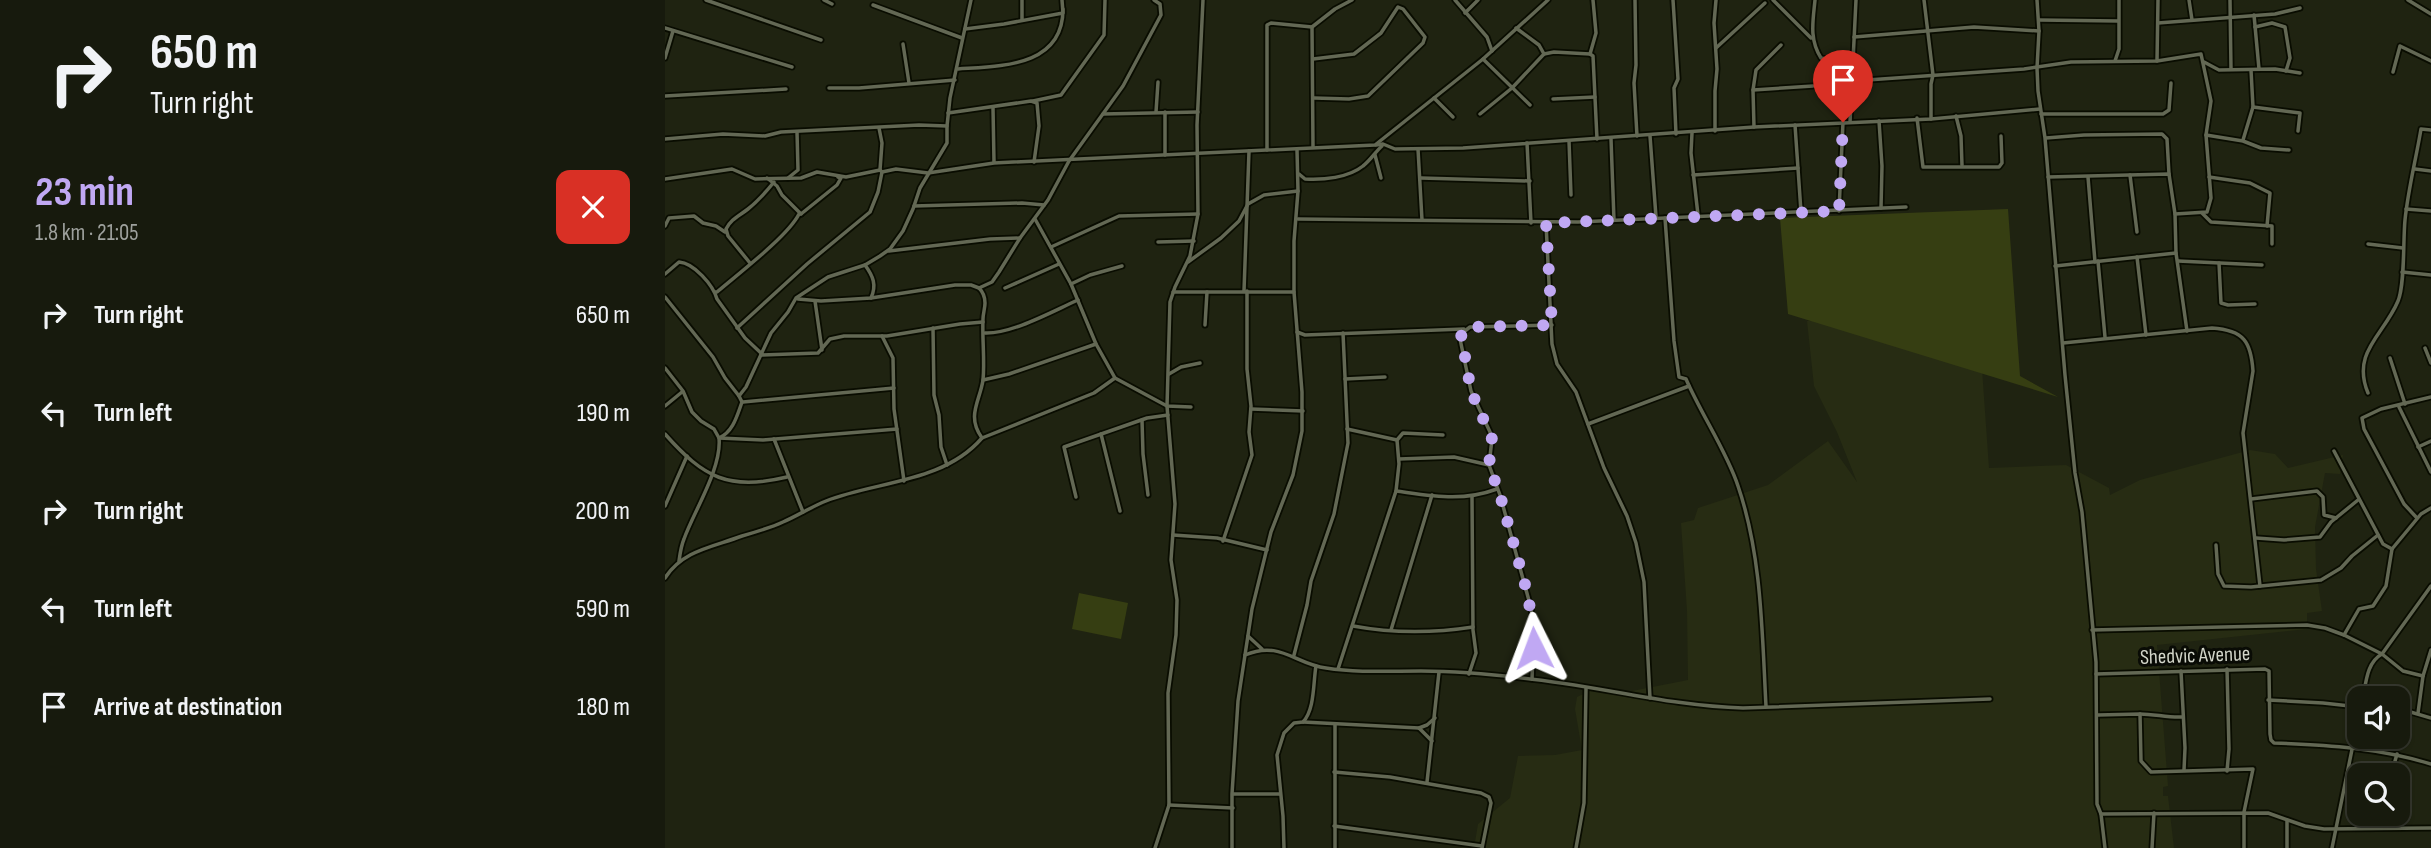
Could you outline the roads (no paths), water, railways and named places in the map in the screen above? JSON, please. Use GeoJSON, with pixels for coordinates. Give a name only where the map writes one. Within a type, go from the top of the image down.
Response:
{"type":"FeatureCollection","features":[{"type":"Feature","properties":{"kind":"street"},"geometry":{"type":"LineString","coordinates":[[706,0],[821,40]]}},
{"type":"Feature","properties":{"kind":"street"},"geometry":{"type":"LineString","coordinates":[[824,0],[832,4]]}},
{"type":"Feature","properties":{"kind":"street"},"geometry":{"type":"LineString","coordinates":[[739,396],[771,333],[796,298],[828,277],[865,265],[886,251],[903,231],[928,173],[946,148],[948,113],[971,0]]}},
{"type":"Feature","properties":{"kind":"street"},"geometry":{"type":"LineString","coordinates":[[1022,0],[1022,20]]}},
{"type":"Feature","properties":{"kind":"street"},"geometry":{"type":"LineString","coordinates":[[958,69],[1021,63],[1040,55],[1063,22],[1062,0]]}},
{"type":"Feature","properties":{"kind":"street"},"geometry":{"type":"LineString","coordinates":[[948,113],[993,108],[1056,97],[1064,93],[1104,35],[1105,0]]}},
{"type":"Feature","properties":{"kind":"street"},"geometry":{"type":"LineString","coordinates":[[979,288],[992,282],[1044,205],[1069,161],[1123,86],[1161,15],[1160,4],[1154,0]]}},
{"type":"Feature","properties":{"kind":"street"},"geometry":{"type":"LineString","coordinates":[[1155,848],[1169,805],[1168,693],[1176,635],[1177,600],[1172,573],[1175,504],[1167,406],[1170,302],[1191,256],[1198,214],[1203,0]]}},
{"type":"Feature","properties":{"kind":"street"},"geometry":{"type":"LineString","coordinates":[[1267,150],[1267,26],[1271,23],[1312,27],[1352,0]]}},
{"type":"Feature","properties":{"kind":"street"},"geometry":{"type":"LineString","coordinates":[[1455,0],[1487,37],[1492,51]]}},
{"type":"Feature","properties":{"kind":"street"},"geometry":{"type":"LineString","coordinates":[[1465,12],[1478,0]]}},
{"type":"Feature","properties":{"kind":"street"},"geometry":{"type":"LineString","coordinates":[[1375,145],[1483,59],[1548,0]]}},
{"type":"Feature","properties":{"kind":"street"},"geometry":{"type":"LineString","coordinates":[[1590,54],[1596,33],[1593,0]]}},
{"type":"Feature","properties":{"kind":"street"},"geometry":{"type":"LineString","coordinates":[[1635,0],[1634,83],[1637,136]]}},
{"type":"Feature","properties":{"kind":"street"},"geometry":{"type":"LineString","coordinates":[[1673,0],[1678,79],[1674,88],[1676,134]]}},
{"type":"Feature","properties":{"kind":"street"},"geometry":{"type":"LineString","coordinates":[[1715,131],[1716,0]]}},
{"type":"Feature","properties":{"kind":"street"},"geometry":{"type":"LineString","coordinates":[[1773,0],[1812,39],[1821,58],[1853,64]]}},
{"type":"Feature","properties":{"kind":"street"},"geometry":{"type":"LineString","coordinates":[[1812,39],[1815,0]]}},
{"type":"Feature","properties":{"kind":"street"},"geometry":{"type":"LineString","coordinates":[[1850,122],[1856,0]]}},
{"type":"Feature","properties":{"kind":"street"},"geometry":{"type":"LineString","coordinates":[[1924,0],[1933,75],[1931,119]]}},
{"type":"Feature","properties":{"kind":"street"},"geometry":{"type":"LineString","coordinates":[[2037,0],[2039,31],[2036,68],[2045,138],[2075,473],[2088,567],[2098,715],[2097,804],[2101,814],[2105,848]]}},
{"type":"Feature","properties":{"kind":"street"},"geometry":{"type":"LineString","coordinates":[[2115,61],[2119,49],[2119,0]]}},
{"type":"Feature","properties":{"kind":"street"},"geometry":{"type":"LineString","coordinates":[[2157,61],[2158,0]]}},
{"type":"Feature","properties":{"kind":"street"},"geometry":{"type":"LineString","coordinates":[[2189,0],[2192,20]]}},
{"type":"Feature","properties":{"kind":"street"},"geometry":{"type":"LineString","coordinates":[[2230,0],[2231,69]]}},
{"type":"Feature","properties":{"kind":"street"},"geometry":{"type":"LineString","coordinates":[[2408,0],[2431,13]]}},
{"type":"Feature","properties":{"kind":"street"},"geometry":{"type":"LineString","coordinates":[[1716,48],[1765,3]]}},
{"type":"Feature","properties":{"kind":"street"},"geometry":{"type":"LineString","coordinates":[[873,5],[963,38]]}},
{"type":"Feature","properties":{"kind":"street"},"geometry":{"type":"LineString","coordinates":[[1313,59],[1354,54],[1381,33],[1398,7],[1403,9],[1425,37],[1423,43],[1368,96],[1349,99],[1314,98]]}},
{"type":"Feature","properties":{"kind":"street"},"geometry":{"type":"LineString","coordinates":[[2158,23],[2275,14],[2300,8]]}},
{"type":"Feature","properties":{"kind":"street"},"geometry":{"type":"LineString","coordinates":[[965,29],[1063,13],[1063,9]]}},
{"type":"Feature","properties":{"kind":"street"},"geometry":{"type":"LineString","coordinates":[[2254,15],[2259,70]]}},
{"type":"Feature","properties":{"kind":"street"},"geometry":{"type":"LineString","coordinates":[[2039,20],[2118,21]]}},
{"type":"Feature","properties":{"kind":"street"},"geometry":{"type":"LineString","coordinates":[[2255,27],[2272,23],[2285,27],[2290,58],[2286,71]]}},
{"type":"Feature","properties":{"kind":"street"},"geometry":{"type":"LineString","coordinates":[[1312,27],[1313,148]]}},
{"type":"Feature","properties":{"kind":"street"},"geometry":{"type":"LineString","coordinates":[[1854,37],[1974,27],[2039,31]]}},
{"type":"Feature","properties":{"kind":"street"},"geometry":{"type":"LineString","coordinates":[[665,28],[792,67]]}},
{"type":"Feature","properties":{"kind":"street"},"geometry":{"type":"LineString","coordinates":[[1516,28],[1539,45],[1544,54]]}},
{"type":"Feature","properties":{"kind":"street"},"geometry":{"type":"LineString","coordinates":[[665,58],[673,31]]}},
{"type":"Feature","properties":{"kind":"street"},"geometry":{"type":"LineString","coordinates":[[903,44],[909,83]]}},
{"type":"Feature","properties":{"kind":"street"},"geometry":{"type":"LineString","coordinates":[[1754,127],[1753,90],[1756,70],[1781,45]]}},
{"type":"Feature","properties":{"kind":"street"},"geometry":{"type":"LineString","coordinates":[[2393,72],[2400,46],[2431,61]]}},
{"type":"Feature","properties":{"kind":"street"},"geometry":{"type":"LineString","coordinates":[[1480,114],[1511,88],[1544,54],[1590,54]]}},
{"type":"Feature","properties":{"kind":"street"},"geometry":{"type":"LineString","coordinates":[[1590,54],[1593,56],[1597,139]]}},
{"type":"Feature","properties":{"kind":"street"},"geometry":{"type":"LineString","coordinates":[[1853,81],[2036,68],[2071,62],[2157,61],[2201,54],[2210,101],[2206,135],[2209,208],[2202,213],[2175,214]]}},
{"type":"Feature","properties":{"kind":"street"},"geometry":{"type":"LineString","coordinates":[[1483,59],[1530,105]]}},
{"type":"Feature","properties":{"kind":"street"},"geometry":{"type":"LineString","coordinates":[[2204,62],[2219,70],[2299,73]]}},
{"type":"Feature","properties":{"kind":"street"},"geometry":{"type":"LineString","coordinates":[[2243,141],[2253,107],[2251,70]]}},
{"type":"Feature","properties":{"kind":"street"},"geometry":{"type":"LineString","coordinates":[[829,88],[955,80]]}},
{"type":"Feature","properties":{"kind":"street"},"geometry":{"type":"LineString","coordinates":[[1156,112],[1158,82]]}},
{"type":"Feature","properties":{"kind":"street"},"geometry":{"type":"LineString","coordinates":[[715,292],[843,178],[881,171],[896,169],[928,173],[994,163],[1383,144],[1395,149],[1418,149],[2040,111],[2163,114],[2169,110],[2171,83]]}},
{"type":"Feature","properties":{"kind":"street"},"geometry":{"type":"LineString","coordinates":[[1753,90],[1813,86]]}},
{"type":"Feature","properties":{"kind":"street"},"geometry":{"type":"LineString","coordinates":[[665,96],[786,89]]}},
{"type":"Feature","properties":{"kind":"street"},"geometry":{"type":"LineString","coordinates":[[1553,99],[1595,97]]}},
{"type":"Feature","properties":{"kind":"street"},"geometry":{"type":"LineString","coordinates":[[1434,98],[1453,117]]}},
{"type":"Feature","properties":{"kind":"street"},"geometry":{"type":"LineString","coordinates":[[1031,101],[1038,105],[1039,126],[1034,162]]}},
{"type":"Feature","properties":{"kind":"street"},"geometry":{"type":"LineString","coordinates":[[2253,107],[2300,113],[2298,131]]}},
{"type":"Feature","properties":{"kind":"street"},"geometry":{"type":"LineString","coordinates":[[993,108],[994,163]]}},
{"type":"Feature","properties":{"kind":"street"},"geometry":{"type":"LineString","coordinates":[[1165,111],[1165,155]]}},
{"type":"Feature","properties":{"kind":"street"},"geometry":{"type":"LineString","coordinates":[[1103,114],[1199,112]]}},
{"type":"Feature","properties":{"kind":"street"},"geometry":{"type":"LineString","coordinates":[[1956,116],[1961,136],[1962,166]]}},
{"type":"Feature","properties":{"kind":"street"},"geometry":{"type":"LineString","coordinates":[[1917,118],[1923,167],[1999,167],[2002,163],[2001,136]]}},
{"type":"Feature","properties":{"kind":"street"},"geometry":{"type":"LineString","coordinates":[[1879,121],[1881,208]]}},
{"type":"Feature","properties":{"kind":"street"},"geometry":{"type":"LineString","coordinates":[[1839,211],[1843,122]]}},
{"type":"Feature","properties":{"kind":"street"},"geometry":{"type":"LineString","coordinates":[[1795,125],[1801,212]]}},
{"type":"Feature","properties":{"kind":"street"},"geometry":{"type":"LineString","coordinates":[[665,139],[723,134],[765,136],[781,132],[947,126]]}},
{"type":"Feature","properties":{"kind":"street"},"geometry":{"type":"LineString","coordinates":[[737,328],[807,264],[870,212],[878,192],[881,171],[879,128]]}},
{"type":"Feature","properties":{"kind":"street"},"geometry":{"type":"LineString","coordinates":[[2368,393],[2362,379],[2363,362],[2399,299],[2406,209],[2421,129],[2431,130]]}},
{"type":"Feature","properties":{"kind":"street"},"geometry":{"type":"LineString","coordinates":[[788,178],[798,170],[797,132]]}},
{"type":"Feature","properties":{"kind":"street"},"geometry":{"type":"LineString","coordinates":[[1692,133],[1698,216]]}},
{"type":"Feature","properties":{"kind":"street"},"geometry":{"type":"LineString","coordinates":[[2045,138],[2162,134],[2167,139],[2176,253],[2187,331]]}},
{"type":"Feature","properties":{"kind":"street"},"geometry":{"type":"LineString","coordinates":[[1650,135],[1655,217]]}},
{"type":"Feature","properties":{"kind":"street"},"geometry":{"type":"LineString","coordinates":[[2206,135],[2243,141],[2260,148],[2289,150]]}},
{"type":"Feature","properties":{"kind":"street"},"geometry":{"type":"LineString","coordinates":[[1611,139],[1614,220]]}},
{"type":"Feature","properties":{"kind":"street"},"geometry":{"type":"LineString","coordinates":[[1569,141],[1571,195]]}},
{"type":"Feature","properties":{"kind":"street"},"geometry":{"type":"LineString","coordinates":[[1527,143],[1531,223]]}},
{"type":"Feature","properties":{"kind":"street"},"geometry":{"type":"LineString","coordinates":[[1298,173],[1306,180],[1353,173],[1383,144]]}},
{"type":"Feature","properties":{"kind":"street"},"geometry":{"type":"LineString","coordinates":[[1418,149],[1422,220]]}},
{"type":"Feature","properties":{"kind":"street"},"geometry":{"type":"LineString","coordinates":[[1232,848],[1232,794],[1238,701],[1248,635],[1257,585],[1296,464],[1302,431],[1303,411],[1294,292],[1297,150]]}},
{"type":"Feature","properties":{"kind":"street"},"geometry":{"type":"LineString","coordinates":[[1223,541],[1251,455],[1245,211],[1249,151]]}},
{"type":"Feature","properties":{"kind":"street"},"geometry":{"type":"LineString","coordinates":[[1375,153],[1381,178]]}},
{"type":"Feature","properties":{"kind":"street"},"geometry":{"type":"LineString","coordinates":[[1693,175],[1798,168]]}},
{"type":"Feature","properties":{"kind":"street"},"geometry":{"type":"LineString","coordinates":[[665,179],[732,169],[755,179],[801,178],[817,172],[834,173],[843,178]]}},
{"type":"Feature","properties":{"kind":"street"},"geometry":{"type":"LineString","coordinates":[[2415,169],[2431,171]]}},
{"type":"Feature","properties":{"kind":"street"},"geometry":{"type":"LineString","coordinates":[[2048,177],[2169,174]]}},
{"type":"Feature","properties":{"kind":"street"},"geometry":{"type":"LineString","coordinates":[[2130,175],[2137,232]]}},
{"type":"Feature","properties":{"kind":"street"},"geometry":{"type":"LineString","coordinates":[[765,177],[774,182],[801,214]]}},
{"type":"Feature","properties":{"kind":"street"},"geometry":{"type":"LineString","coordinates":[[2088,177],[2105,337]]}},
{"type":"Feature","properties":{"kind":"street"},"geometry":{"type":"LineString","coordinates":[[2209,177],[2250,183],[2270,193],[2267,226]]}},
{"type":"Feature","properties":{"kind":"street"},"geometry":{"type":"LineString","coordinates":[[1421,178],[1530,181]]}},
{"type":"Feature","properties":{"kind":"street"},"geometry":{"type":"LineString","coordinates":[[727,233],[729,224],[765,194],[774,182]]}},
{"type":"Feature","properties":{"kind":"street"},"geometry":{"type":"LineString","coordinates":[[1187,263],[1221,238],[1248,204],[1264,195],[1298,191]]}},
{"type":"Feature","properties":{"kind":"street"},"geometry":{"type":"LineString","coordinates":[[914,206],[1022,203],[1044,205]]}},
{"type":"Feature","properties":{"kind":"street"},"geometry":{"type":"LineString","coordinates":[[1297,219],[1546,223],[1906,207]]}},
{"type":"Feature","properties":{"kind":"street"},"geometry":{"type":"LineString","coordinates":[[2406,209],[2431,211]]}},
{"type":"Feature","properties":{"kind":"street"},"geometry":{"type":"LineString","coordinates":[[2202,213],[2211,222],[2274,228],[2272,244]]}},
{"type":"Feature","properties":{"kind":"street"},"geometry":{"type":"LineString","coordinates":[[1051,247],[1119,216],[1198,214]]}},
{"type":"Feature","properties":{"kind":"street"},"geometry":{"type":"LineString","coordinates":[[665,226],[669,218],[694,216],[701,222],[716,226],[727,233],[750,263]]}},
{"type":"Feature","properties":{"kind":"street"},"geometry":{"type":"LineString","coordinates":[[1665,218],[1679,377],[1686,379],[1737,483],[1743,502],[1757,576],[1766,706]]}},
{"type":"Feature","properties":{"kind":"street"},"geometry":{"type":"LineString","coordinates":[[1035,219],[1071,284],[1096,344],[1115,378],[1167,406],[1191,407]]}},
{"type":"Feature","properties":{"kind":"street"},"geometry":{"type":"LineString","coordinates":[[1546,223],[1552,344],[1557,364],[1576,392],[1604,468],[1627,516],[1640,561],[1644,582],[1650,698]]}},
{"type":"Feature","properties":{"kind":"street"},"geometry":{"type":"LineString","coordinates":[[886,251],[1020,237]]}},
{"type":"Feature","properties":{"kind":"street"},"geometry":{"type":"LineString","coordinates":[[1158,242],[1194,241]]}},
{"type":"Feature","properties":{"kind":"street"},"geometry":{"type":"LineString","coordinates":[[2368,244],[2403,248]]}},
{"type":"Feature","properties":{"kind":"street"},"geometry":{"type":"LineString","coordinates":[[2055,266],[2176,253]]}},
{"type":"Feature","properties":{"kind":"street"},"geometry":{"type":"LineString","coordinates":[[1191,256],[1198,255]]}},
{"type":"Feature","properties":{"kind":"street"},"geometry":{"type":"LineString","coordinates":[[2137,257],[2146,335]]}},
{"type":"Feature","properties":{"kind":"street"},"geometry":{"type":"LineString","coordinates":[[2178,261],[2262,265]]}},
{"type":"Feature","properties":{"kind":"street"},"geometry":{"type":"LineString","coordinates":[[665,274],[675,264],[685,262],[691,265],[715,292],[737,328],[761,355],[813,354],[821,350],[830,339],[867,334],[882,336],[983,322]]}},
{"type":"Feature","properties":{"kind":"street"},"geometry":{"type":"LineString","coordinates":[[2220,263],[2221,303],[2255,304]]}},
{"type":"Feature","properties":{"kind":"street"},"geometry":{"type":"LineString","coordinates":[[1005,288],[1059,264]]}},
{"type":"Feature","properties":{"kind":"street"},"geometry":{"type":"LineString","coordinates":[[865,265],[872,275],[874,290],[871,298]]}},
{"type":"Feature","properties":{"kind":"street"},"geometry":{"type":"LineString","coordinates":[[1071,284],[1090,275],[1122,266]]}},
{"type":"Feature","properties":{"kind":"street"},"geometry":{"type":"LineString","coordinates":[[2402,272],[2431,275]]}},
{"type":"Feature","properties":{"kind":"street"},"geometry":{"type":"LineString","coordinates":[[796,298],[815,301],[871,298],[955,285],[979,288],[985,303],[985,333],[983,380],[974,405],[974,416],[982,438]]}},
{"type":"Feature","properties":{"kind":"street"},"geometry":{"type":"LineString","coordinates":[[1173,292],[1294,292]]}},
{"type":"Feature","properties":{"kind":"street"},"geometry":{"type":"LineString","coordinates":[[1205,325],[1207,292]]}},
{"type":"Feature","properties":{"kind":"street"},"geometry":{"type":"LineString","coordinates":[[665,298],[713,357],[742,402],[732,427],[726,435],[719,438]]}},
{"type":"Feature","properties":{"kind":"street"},"geometry":{"type":"LineString","coordinates":[[985,333],[1009,329],[1078,300]]}},
{"type":"Feature","properties":{"kind":"street"},"geometry":{"type":"LineString","coordinates":[[815,301],[821,350]]}},
{"type":"Feature","properties":{"kind":"street"},"geometry":{"type":"LineString","coordinates":[[1297,332],[1305,335],[1392,334],[1470,327],[1552,325]]}},
{"type":"Feature","properties":{"kind":"street"},"geometry":{"type":"LineString","coordinates":[[933,328],[934,395],[941,447],[947,464]]}},
{"type":"Feature","properties":{"kind":"street"},"geometry":{"type":"LineString","coordinates":[[1464,329],[1460,339],[1471,391],[1492,439],[1489,465],[1531,608],[1534,628],[1532,679]]}},
{"type":"Feature","properties":{"kind":"street"},"geometry":{"type":"LineString","coordinates":[[2063,343],[2105,337],[2225,329],[2243,338],[2249,346],[2253,371],[2243,433],[2260,586]]}},
{"type":"Feature","properties":{"kind":"street"},"geometry":{"type":"LineString","coordinates":[[1294,655],[1311,581],[1336,507],[1348,443],[1343,333]]}},
{"type":"Feature","properties":{"kind":"street"},"geometry":{"type":"LineString","coordinates":[[1298,346],[1305,335]]}},
{"type":"Feature","properties":{"kind":"street"},"geometry":{"type":"LineString","coordinates":[[882,336],[893,358],[897,429],[904,481]]}},
{"type":"Feature","properties":{"kind":"street"},"geometry":{"type":"LineString","coordinates":[[983,380],[1009,374],[1096,344]]}},
{"type":"Feature","properties":{"kind":"street"},"geometry":{"type":"LineString","coordinates":[[2425,348],[2431,363]]}},
{"type":"Feature","properties":{"kind":"street"},"geometry":{"type":"LineString","coordinates":[[2390,358],[2405,404]]}},
{"type":"Feature","properties":{"kind":"street"},"geometry":{"type":"LineString","coordinates":[[1168,374],[1200,363]]}},
{"type":"Feature","properties":{"kind":"street"},"geometry":{"type":"LineString","coordinates":[[665,368],[683,391],[692,412],[714,429],[719,438],[718,453],[711,475],[698,512],[684,540],[679,561]]}},
{"type":"Feature","properties":{"kind":"street"},"geometry":{"type":"LineString","coordinates":[[1344,379],[1385,377]]}},
{"type":"Feature","properties":{"kind":"street"},"geometry":{"type":"LineString","coordinates":[[665,578],[679,561],[690,553],[781,523],[840,497],[904,481],[947,464],[974,447],[982,438],[1094,393],[1115,378]]}},
{"type":"Feature","properties":{"kind":"street"},"geometry":{"type":"LineString","coordinates":[[1588,424],[1689,386]]}},
{"type":"Feature","properties":{"kind":"street"},"geometry":{"type":"LineString","coordinates":[[742,402],[894,388]]}},
{"type":"Feature","properties":{"kind":"street"},"geometry":{"type":"LineString","coordinates":[[665,406],[683,391]]}},
{"type":"Feature","properties":{"kind":"street"},"geometry":{"type":"LineString","coordinates":[[2417,518],[2405,504],[2361,423],[2367,414],[2431,397]]}},
{"type":"Feature","properties":{"kind":"street"},"geometry":{"type":"LineString","coordinates":[[2399,407],[2431,472]]}},
{"type":"Feature","properties":{"kind":"street"},"geometry":{"type":"LineString","coordinates":[[1251,409],[1303,411]]}},
{"type":"Feature","properties":{"kind":"street"},"geometry":{"type":"LineString","coordinates":[[1076,497],[1064,447],[1142,420],[1168,415]]}},
{"type":"Feature","properties":{"kind":"street"},"geometry":{"type":"LineString","coordinates":[[1142,420],[1148,495]]}},
{"type":"Feature","properties":{"kind":"street"},"geometry":{"type":"LineString","coordinates":[[719,438],[749,441],[897,429]]}},
{"type":"Feature","properties":{"kind":"street"},"geometry":{"type":"LineString","coordinates":[[1347,429],[1397,440]]}},
{"type":"Feature","properties":{"kind":"street"},"geometry":{"type":"LineString","coordinates":[[1338,669],[1396,491],[1399,459],[1397,440],[1403,433],[1443,435]]}},
{"type":"Feature","properties":{"kind":"street"},"geometry":{"type":"LineString","coordinates":[[1101,434],[1120,511]]}},
{"type":"Feature","properties":{"kind":"street"},"geometry":{"type":"LineString","coordinates":[[665,436],[711,475],[734,482],[766,482],[787,477]]}},
{"type":"Feature","properties":{"kind":"street"},"geometry":{"type":"LineString","coordinates":[[774,439],[803,512]]}},
{"type":"Feature","properties":{"kind":"street"},"geometry":{"type":"LineString","coordinates":[[2418,447],[2431,440]]}},
{"type":"Feature","properties":{"kind":"street"},"geometry":{"type":"LineString","coordinates":[[2334,451],[2378,535],[2386,548],[2392,549]]}},
{"type":"Feature","properties":{"kind":"street"},"geometry":{"type":"LineString","coordinates":[[665,506],[687,456]]}},
{"type":"Feature","properties":{"kind":"street"},"geometry":{"type":"LineString","coordinates":[[1399,459],[1454,457],[1489,465]]}},
{"type":"Feature","properties":{"kind":"street"},"geometry":{"type":"LineString","coordinates":[[1396,491],[1472,497],[1497,488]]}},
{"type":"Feature","properties":{"kind":"street"},"geometry":{"type":"LineString","coordinates":[[2251,499],[2317,492],[2323,497],[2324,515],[2336,518]]}},
{"type":"Feature","properties":{"kind":"street"},"geometry":{"type":"LineString","coordinates":[[1391,630],[1431,495]]}},
{"type":"Feature","properties":{"kind":"street"},"geometry":{"type":"LineString","coordinates":[[1469,674],[1476,653],[1473,627],[1472,497]]}},
{"type":"Feature","properties":{"kind":"street"},"geometry":{"type":"LineString","coordinates":[[2256,538],[2284,540],[2321,537],[2336,518],[2358,500]]}},
{"type":"Feature","properties":{"kind":"street"},"geometry":{"type":"LineString","coordinates":[[2344,635],[2359,609],[2373,606],[2386,586],[2392,549],[2417,518],[2431,508]]}},
{"type":"Feature","properties":{"kind":"street"},"geometry":{"type":"LineString","coordinates":[[2215,545],[2218,574],[2224,586],[2311,583],[2330,577],[2378,535]]}},
{"type":"Feature","properties":{"kind":"street"},"geometry":{"type":"LineString","coordinates":[[1172,536],[1212,538],[1267,550]]}},
{"type":"Feature","properties":{"kind":"street"},"geometry":{"type":"LineString","coordinates":[[2365,686],[2367,673],[2377,656],[2382,654],[2431,586]]}},
{"type":"Feature","properties":{"kind":"street"},"geometry":{"type":"LineString","coordinates":[[2092,630],[2307,625],[2344,635],[2382,654],[2398,668],[2423,676]]}},
{"type":"Feature","properties":{"kind":"street"},"geometry":{"type":"LineString","coordinates":[[1352,626],[1437,631],[1473,627]]}},
{"type":"Feature","properties":{"kind":"street"},"geometry":{"type":"LineString","coordinates":[[1248,635],[1262,649]]}},
{"type":"Feature","properties":{"kind":"street"},"geometry":{"type":"LineString","coordinates":[[1245,655],[1262,649],[1294,655],[1316,666],[1338,669],[1439,672],[1532,679],[1707,707],[1990,699]]}},
{"type":"Feature","properties":{"kind":"street"},"geometry":{"type":"LineString","coordinates":[[2418,713],[2423,676],[2431,650]]}},
{"type":"Feature","properties":{"kind":"street"},"geometry":{"type":"LineString","coordinates":[[1303,722],[1310,710],[1316,666]]}},
{"type":"Feature","properties":{"kind":"street","name":"Shedvic Avenue"},"geometry":{"type":"LineString","coordinates":[[2096,674],[2258,668],[2269,671],[2270,734],[2274,743],[2347,747]]}},
{"type":"Feature","properties":{"kind":"street"},"geometry":{"type":"LineString","coordinates":[[2227,669],[2227,771]]}},
{"type":"Feature","properties":{"kind":"street"},"geometry":{"type":"LineString","coordinates":[[2181,671],[2184,771]]}},
{"type":"Feature","properties":{"kind":"street"},"geometry":{"type":"LineString","coordinates":[[1427,782],[1439,672]]}},
{"type":"Feature","properties":{"kind":"street"},"geometry":{"type":"LineString","coordinates":[[1576,848],[1584,803],[1586,688]]}},
{"type":"Feature","properties":{"kind":"street"},"geometry":{"type":"LineString","coordinates":[[2269,700],[2347,706]]}},
{"type":"Feature","properties":{"kind":"street"},"geometry":{"type":"LineString","coordinates":[[2410,711],[2431,718]]}},
{"type":"Feature","properties":{"kind":"street"},"geometry":{"type":"LineString","coordinates":[[2140,714],[2141,761],[2151,772],[2253,769],[2244,812],[2244,848]]}},
{"type":"Feature","properties":{"kind":"street"},"geometry":{"type":"LineString","coordinates":[[2098,715],[2153,714],[2168,718],[2183,717]]}},
{"type":"Feature","properties":{"kind":"street"},"geometry":{"type":"LineString","coordinates":[[1284,848],[1277,755],[1280,742],[1294,723],[1419,728],[1427,726],[1434,718]]}},
{"type":"Feature","properties":{"kind":"street"},"geometry":{"type":"LineString","coordinates":[[1335,725],[1335,848]]}},
{"type":"Feature","properties":{"kind":"street"},"geometry":{"type":"LineString","coordinates":[[1419,728],[1432,741]]}},
{"type":"Feature","properties":{"kind":"street"},"geometry":{"type":"LineString","coordinates":[[2332,848],[2353,749]]}},
{"type":"Feature","properties":{"kind":"street"},"geometry":{"type":"LineString","coordinates":[[2366,749],[2397,754],[2431,764]]}},
{"type":"Feature","properties":{"kind":"street"},"geometry":{"type":"LineString","coordinates":[[2394,763],[2397,754]]}},
{"type":"Feature","properties":{"kind":"street"},"geometry":{"type":"LineString","coordinates":[[1334,772],[1427,782],[1481,793],[1489,797],[1491,803],[1482,847],[1334,826]]}},
{"type":"Feature","properties":{"kind":"street"},"geometry":{"type":"LineString","coordinates":[[1232,794],[1280,794]]}},
{"type":"Feature","properties":{"kind":"street"},"geometry":{"type":"LineString","coordinates":[[1169,805],[1233,808]]}},
{"type":"Feature","properties":{"kind":"street"},"geometry":{"type":"LineString","coordinates":[[2152,848],[2154,813]]}},
{"type":"Feature","properties":{"kind":"street"},"geometry":{"type":"LineString","coordinates":[[2101,814],[2268,813],[2305,826],[2335,829],[2431,828]]}},
{"type":"Feature","properties":{"kind":"street"},"geometry":{"type":"LineString","coordinates":[[2287,820],[2287,848]]}}]}
